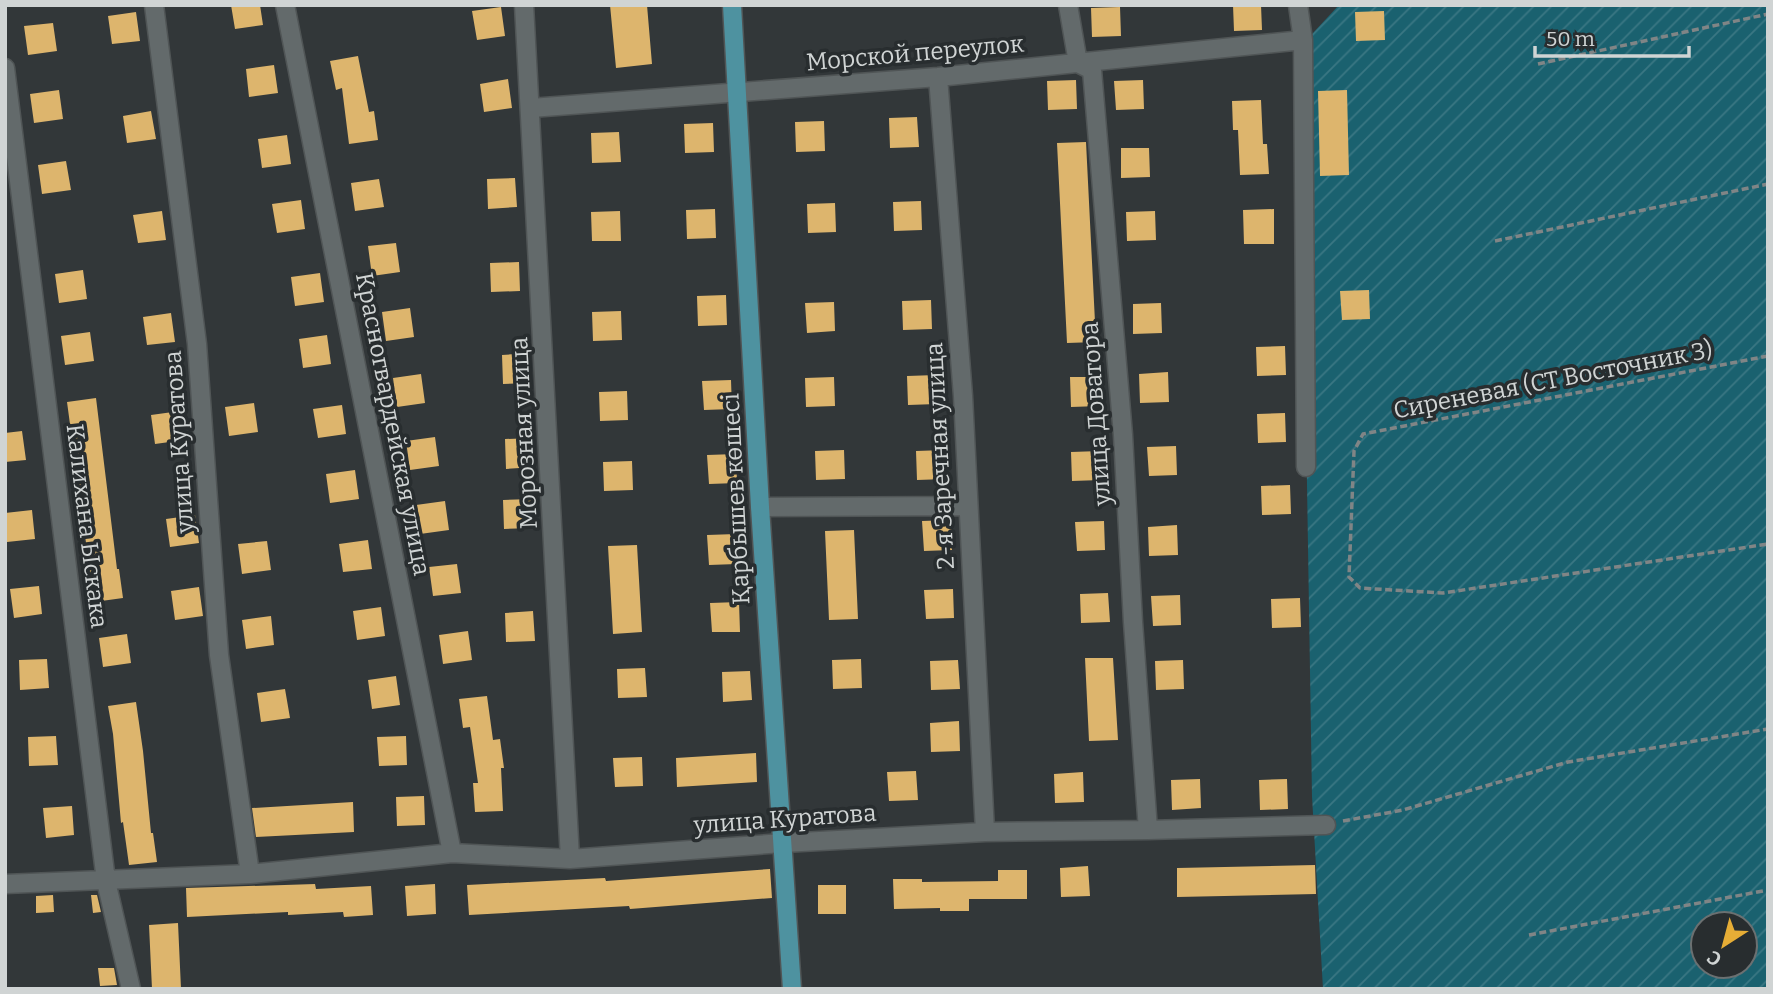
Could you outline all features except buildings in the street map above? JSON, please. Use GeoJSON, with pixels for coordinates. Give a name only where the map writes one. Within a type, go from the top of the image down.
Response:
{"type":"FeatureCollection","features":[{"type":"Feature","properties":{"kind":"main road","name":"Қарбышев көшесі"},"geometry":{"type":"LineString","coordinates":[[732,5],[760,506],[792,989]]}},
{"type":"Feature","properties":{"kind":"street","name":"улица Куратова"},"geometry":{"type":"LineString","coordinates":[[154,5],[197,344],[219,655],[250,874]]}},
{"type":"Feature","properties":{"kind":"street","name":"Красногвардейская улица"},"geometry":{"type":"LineString","coordinates":[[285,5],[452,853]]}},
{"type":"Feature","properties":{"kind":"street","name":"Морозная улица"},"geometry":{"type":"LineString","coordinates":[[524,5],[570,859]]}},
{"type":"Feature","properties":{"kind":"street","name":"улица Доватора"},"geometry":{"type":"LineString","coordinates":[[1068,5],[1078,63],[1092,70],[1123,435],[1148,830]]}},
{"type":"Feature","properties":{"kind":"street"},"geometry":{"type":"LineString","coordinates":[[1298,5],[1303,40],[1306,467]]}},
{"type":"Feature","properties":{"kind":"street","name":"Морской переулок"},"geometry":{"type":"LineString","coordinates":[[531,108],[938,77],[1303,40]]}},
{"type":"Feature","properties":{"kind":"street","name":"Калихана Ыскака"},"geometry":{"type":"LineString","coordinates":[[5,68],[106,881],[131,989]]}},
{"type":"Feature","properties":{"kind":"street","name":"2-я Заречная улица"},"geometry":{"type":"LineString","coordinates":[[938,77],[963,396],[985,832]]}},
{"type":"Feature","properties":{"kind":"street"},"geometry":{"type":"LineString","coordinates":[[760,506],[968,506]]}},
{"type":"Feature","properties":{"kind":"street","name":"улица Куратова"},"geometry":{"type":"LineString","coordinates":[[5,884],[250,874],[452,853],[570,859],[783,843],[985,832],[1326,825]]}},
{"type":"Feature","properties":{"kind":"path"},"geometry":{"type":"LineString","coordinates":[[1538,64],[1768,14]]}},
{"type":"Feature","properties":{"kind":"path"},"geometry":{"type":"LineString","coordinates":[[1495,240],[1768,184]]}},
{"type":"Feature","properties":{"kind":"path","name":"Сиреневая (СТ Восточник 3)"},"geometry":{"type":"LineString","coordinates":[[1768,356],[1363,434],[1354,452],[1349,577],[1360,588],[1443,593],[1768,544]]}},
{"type":"Feature","properties":{"kind":"path"},"geometry":{"type":"LineString","coordinates":[[1326,825],[1403,810],[1568,762],[1768,729]]}},
{"type":"Feature","properties":{"kind":"path"},"geometry":{"type":"LineString","coordinates":[[1529,935],[1768,890]]}},
{"type":"Feature","properties":{"kind":"shaded area"},"geometry":{"type":"Polygon","coordinates":[[[1339,5],[1768,5],[1768,989],[1323,989],[1312,796],[1300,47],[1339,5]]]}}]}
